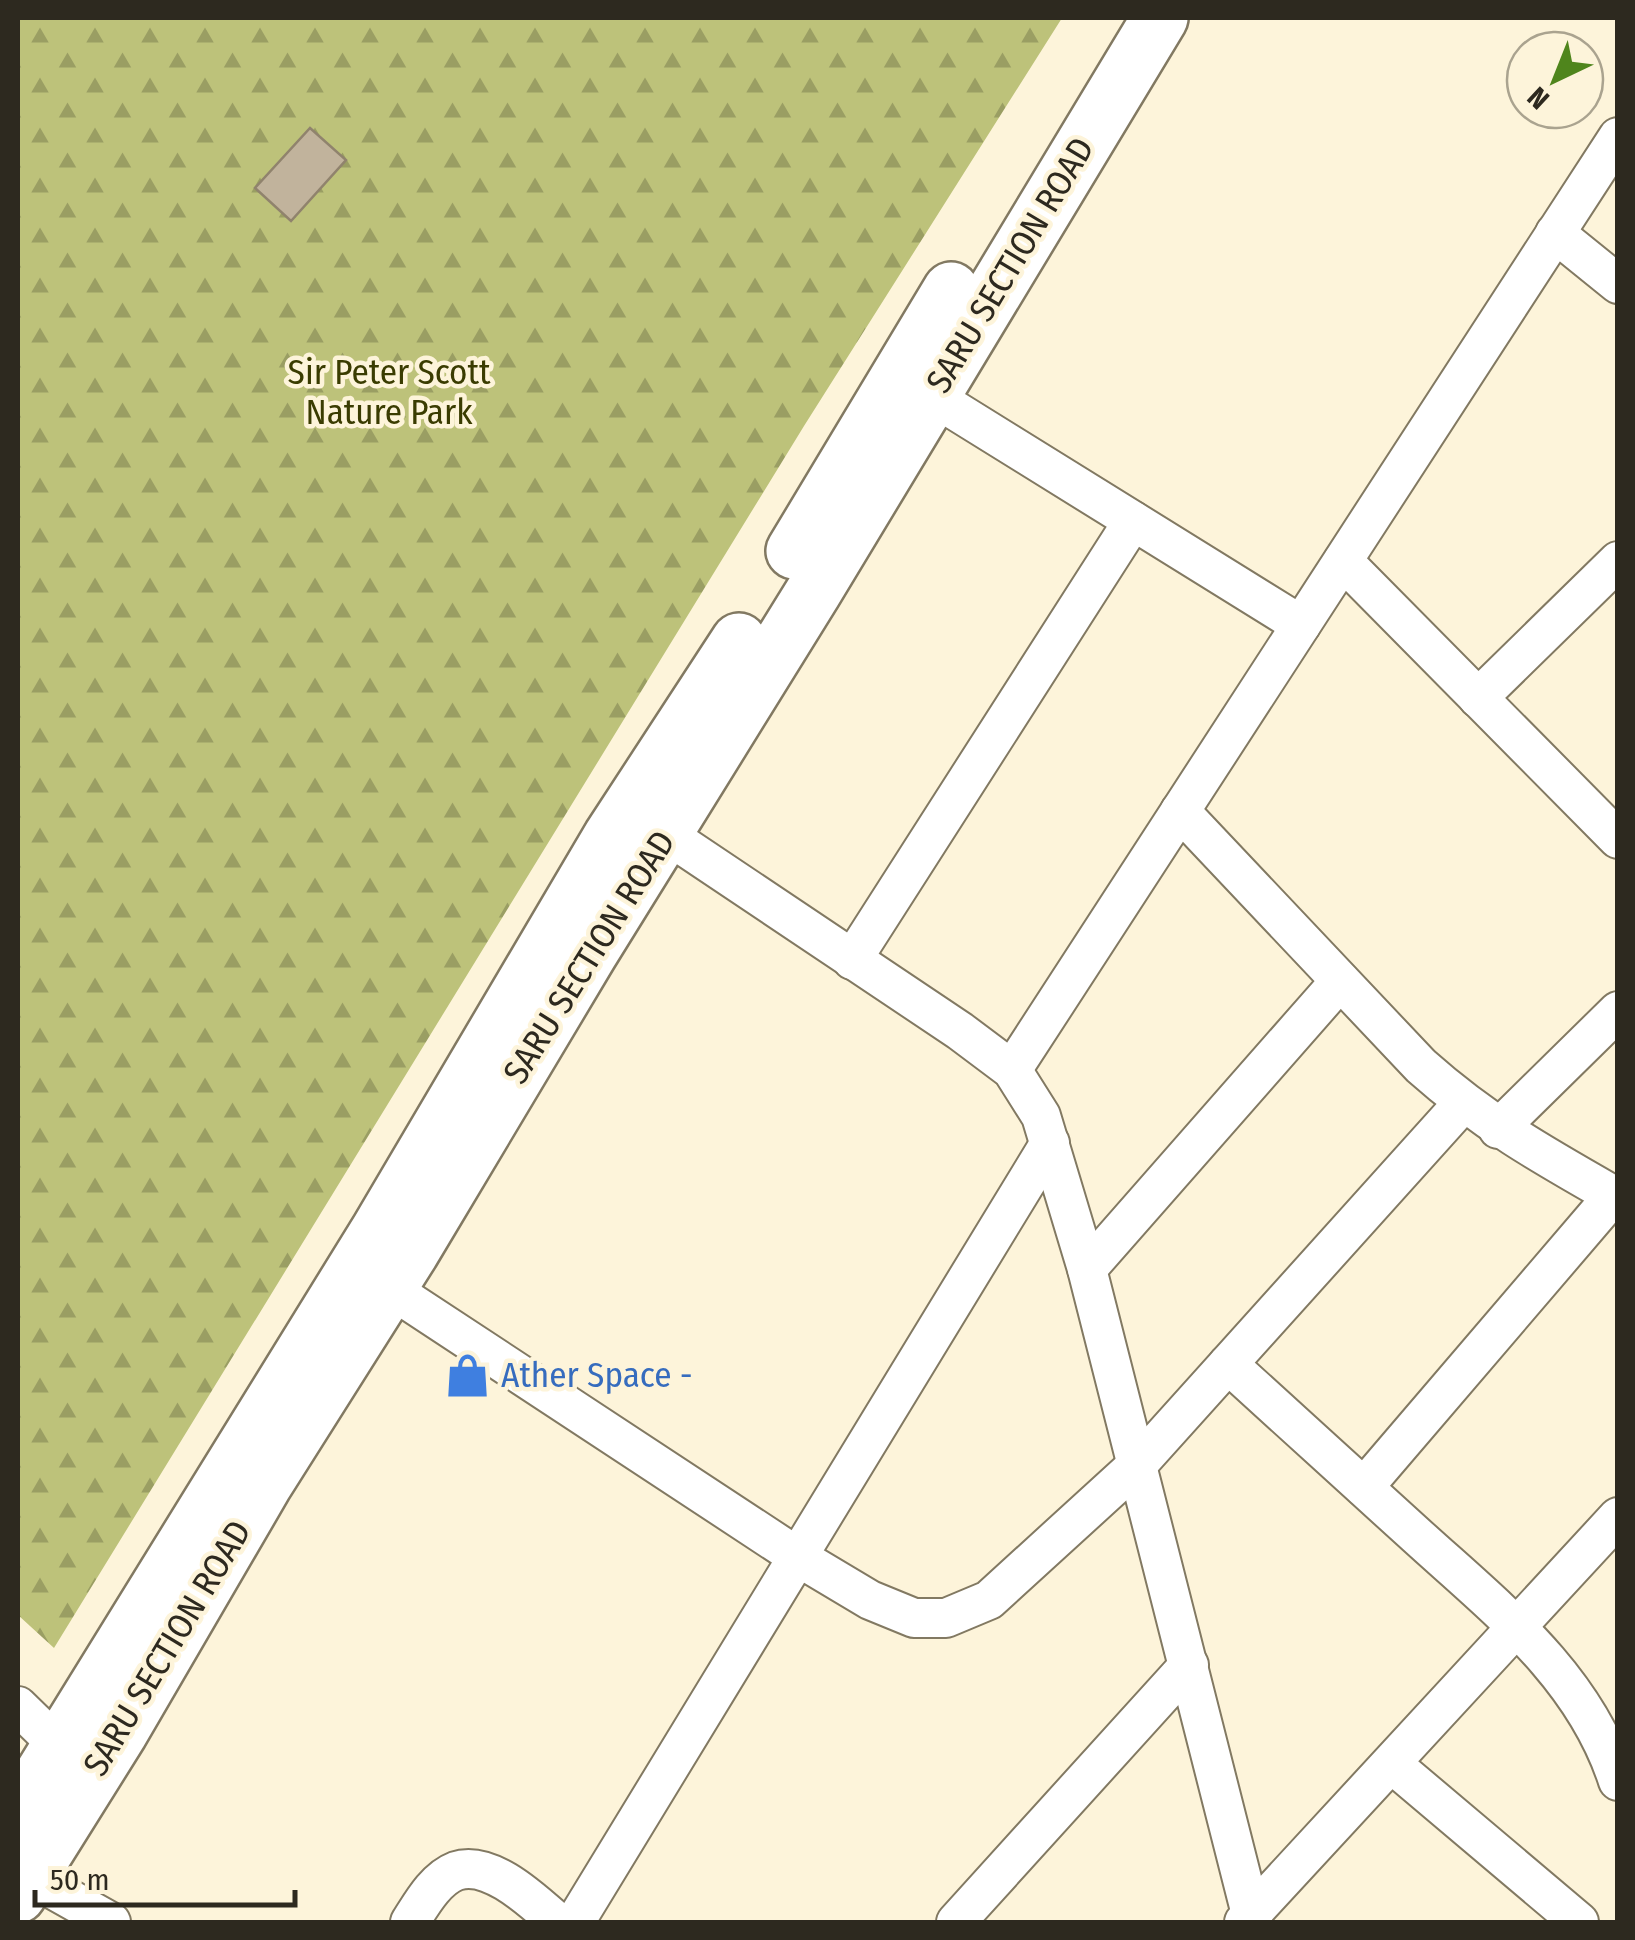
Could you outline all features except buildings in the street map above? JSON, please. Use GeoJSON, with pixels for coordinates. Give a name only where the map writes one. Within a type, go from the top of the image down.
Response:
{"type":"FeatureCollection","features":[{"type":"Feature","properties":{"kind":"street","name":"SARU SECTION ROAD"},"geometry":{"type":"LineString","coordinates":[[18,1814],[77,1758],[264,1483],[388,1288],[589,954],[647,822],[738,644],[1117,18]]}},
{"type":"Feature","properties":{"kind":"street","name":"SARU SECTION ROAD"},"geometry":{"type":"LineString","coordinates":[[23,1885],[77,1758],[379,1230],[932,396],[1160,18]]}},
{"type":"Feature","properties":{"kind":"street"},"geometry":{"type":"LineString","coordinates":[[1012,1070],[1618,137]]}},
{"type":"Feature","properties":{"kind":"street"},"geometry":{"type":"LineString","coordinates":[[1555,233],[1618,284]]}},
{"type":"Feature","properties":{"kind":"street"},"geometry":{"type":"LineString","coordinates":[[932,396],[1301,625]]}},
{"type":"Feature","properties":{"kind":"street"},"geometry":{"type":"LineString","coordinates":[[852,960],[1133,521]]}},
{"type":"Feature","properties":{"kind":"street"},"geometry":{"type":"LineString","coordinates":[[1343,560],[1618,839]]}},
{"type":"Feature","properties":{"kind":"street"},"geometry":{"type":"LineString","coordinates":[[1478,698],[1618,560]]}},
{"type":"Feature","properties":{"kind":"street"},"geometry":{"type":"LineString","coordinates":[[1180,811],[1421,1066],[1498,1129],[1615,1197],[1364,1487]]}},
{"type":"Feature","properties":{"kind":"street"},"geometry":{"type":"LineString","coordinates":[[647,822],[960,1030],[1012,1070],[1041,1116],[1087,1269],[1138,1464],[1249,1920]]}},
{"type":"Feature","properties":{"kind":"street"},"geometry":{"type":"LineString","coordinates":[[1087,1269],[1340,981]]}},
{"type":"Feature","properties":{"kind":"street"},"geometry":{"type":"LineString","coordinates":[[1498,1129],[1618,1011]]}},
{"type":"Feature","properties":{"kind":"street"},"geometry":{"type":"LineString","coordinates":[[388,1288],[798,1557],[870,1600],[914,1618],[946,1618],[989,1600],[1138,1464],[1463,1103]]}},
{"type":"Feature","properties":{"kind":"street"},"geometry":{"type":"LineString","coordinates":[[575,1922],[1050,1143]]}},
{"type":"Feature","properties":{"kind":"street"},"geometry":{"type":"LineString","coordinates":[[1228,1364],[1516,1627],[1581,1701],[1618,1780]]}},
{"type":"Feature","properties":{"kind":"street"},"geometry":{"type":"LineString","coordinates":[[1249,1920],[1618,1517]]}},
{"type":"Feature","properties":{"kind":"street"},"geometry":{"type":"LineString","coordinates":[[956,1922],[1188,1665]]}},
{"type":"Feature","properties":{"kind":"street"},"geometry":{"type":"LineString","coordinates":[[18,1706],[77,1758]]}},
{"type":"Feature","properties":{"kind":"street"},"geometry":{"type":"LineString","coordinates":[[1392,1764],[1578,1922]]}},
{"type":"Feature","properties":{"kind":"street"},"geometry":{"type":"LineString","coordinates":[[410,1922],[432,1890],[455,1871],[477,1869],[503,1881],[557,1922]]}},
{"type":"Feature","properties":{"kind":"street"},"geometry":{"type":"LineString","coordinates":[[23,1885],[111,1922]]}},
{"type":"Feature","properties":{"kind":"green space","name":"Sir Peter Scott Nature Park"},"geometry":{"type":"Polygon","coordinates":[[[18,18],[1062,18],[804,426],[54,1648],[18,1615],[18,18]]]}},
{"type":"Feature","properties":{"kind":"place","name":"Ather Space -"},"geometry":{"type":"Point","coordinates":[468,1375]}}]}
